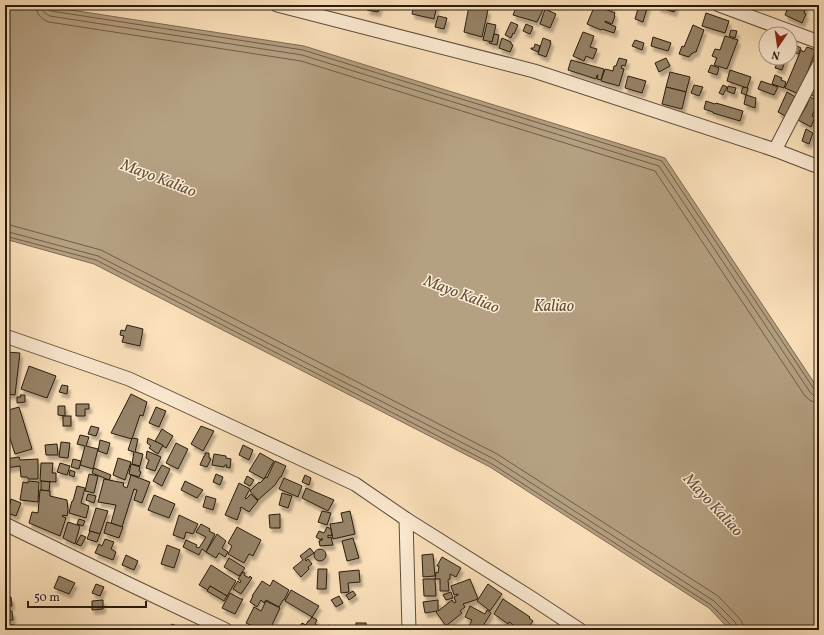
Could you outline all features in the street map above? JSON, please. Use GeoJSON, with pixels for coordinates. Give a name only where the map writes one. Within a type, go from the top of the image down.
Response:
{"type":"FeatureCollection","features":[{"type":"Feature","properties":{"kind":"street"},"geometry":{"type":"LineString","coordinates":[[277,5],[534,72],[775,150],[819,167]]}},
{"type":"Feature","properties":{"kind":"street"},"geometry":{"type":"LineString","coordinates":[[719,5],[819,42]]}},
{"type":"Feature","properties":{"kind":"street"},"geometry":{"type":"LineString","coordinates":[[775,150],[819,65]]}},
{"type":"Feature","properties":{"kind":"street"},"geometry":{"type":"LineString","coordinates":[[5,336],[129,380],[355,484],[406,519],[580,630]]}},
{"type":"Feature","properties":{"kind":"street"},"geometry":{"type":"LineString","coordinates":[[406,519],[409,630]]}},
{"type":"Feature","properties":{"kind":"street"},"geometry":{"type":"LineString","coordinates":[[5,524],[226,630]]}},
{"type":"Feature","properties":{"kind":"water","name":"Kaliao"},"geometry":{"type":"Polygon","coordinates":[[[5,5],[39,5],[304,46],[665,158],[819,390],[819,630],[730,630],[709,608],[490,467],[94,264],[5,239],[5,5]]]}},
{"type":"Feature","properties":{"kind":"building"},"geometry":{"type":"Polygon","coordinates":[[[369,5],[380,5],[378,12],[367,10],[369,5]]]}},
{"type":"Feature","properties":{"kind":"building"},"geometry":{"type":"Polygon","coordinates":[[[414,5],[437,5],[434,19],[412,14],[414,5]]]}},
{"type":"Feature","properties":{"kind":"building"},"geometry":{"type":"Polygon","coordinates":[[[517,5],[529,5],[543,10],[537,22],[513,15],[517,5]]]}},
{"type":"Feature","properties":{"kind":"building"},"geometry":{"type":"Polygon","coordinates":[[[595,5],[615,13],[612,24],[605,21],[616,27],[614,33],[601,30],[587,24],[595,5]]]}},
{"type":"Feature","properties":{"kind":"building"},"geometry":{"type":"Polygon","coordinates":[[[604,5],[613,6],[612,10],[604,8],[604,5]]]}},
{"type":"Feature","properties":{"kind":"building"},"geometry":{"type":"Polygon","coordinates":[[[639,5],[648,5],[643,22],[635,19],[639,5]]]}},
{"type":"Feature","properties":{"kind":"building"},"geometry":{"type":"Polygon","coordinates":[[[658,5],[676,5],[674,12],[658,7],[658,5]]]}},
{"type":"Feature","properties":{"kind":"building"},"geometry":{"type":"Polygon","coordinates":[[[789,5],[806,6],[804,13],[806,14],[802,23],[785,15],[789,5]]]}},
{"type":"Feature","properties":{"kind":"building"},"geometry":{"type":"Polygon","coordinates":[[[469,6],[488,10],[482,37],[464,32],[469,6]]]}},
{"type":"Feature","properties":{"kind":"building"},"geometry":{"type":"Polygon","coordinates":[[[545,9],[556,14],[550,28],[540,24],[545,9]]]}},
{"type":"Feature","properties":{"kind":"building"},"geometry":{"type":"Polygon","coordinates":[[[706,13],[729,21],[725,33],[702,26],[706,13]]]}},
{"type":"Feature","properties":{"kind":"building"},"geometry":{"type":"Polygon","coordinates":[[[438,16],[447,18],[444,29],[435,27],[438,16]]]}},
{"type":"Feature","properties":{"kind":"building"},"geometry":{"type":"Polygon","coordinates":[[[511,22],[518,25],[511,38],[505,35],[511,22]]]}},
{"type":"Feature","properties":{"kind":"building"},"geometry":{"type":"Polygon","coordinates":[[[487,23],[496,25],[492,42],[483,40],[487,23]]]}},
{"type":"Feature","properties":{"kind":"building"},"geometry":{"type":"Polygon","coordinates":[[[526,24],[533,27],[530,34],[523,31],[526,24]]]}},
{"type":"Feature","properties":{"kind":"building"},"geometry":{"type":"Polygon","coordinates":[[[693,25],[704,30],[696,52],[691,54],[689,57],[679,54],[682,46],[684,47],[693,25]]]}},
{"type":"Feature","properties":{"kind":"building"},"geometry":{"type":"Polygon","coordinates":[[[731,30],[737,31],[735,38],[729,36],[731,30]]]}},
{"type":"Feature","properties":{"kind":"building"},"geometry":{"type":"Polygon","coordinates":[[[583,32],[594,36],[590,47],[597,49],[593,59],[586,56],[584,61],[573,56],[583,32]]]}},
{"type":"Feature","properties":{"kind":"building"},"geometry":{"type":"Polygon","coordinates":[[[494,34],[499,35],[497,45],[489,43],[490,41],[492,42],[494,34]]]}},
{"type":"Feature","properties":{"kind":"building"},"geometry":{"type":"Polygon","coordinates":[[[725,36],[738,40],[727,69],[714,65],[717,58],[712,56],[715,49],[720,50],[725,36]]]}},
{"type":"Feature","properties":{"kind":"building"},"geometry":{"type":"Polygon","coordinates":[[[653,37],[671,43],[668,51],[651,46],[653,37]]]}},
{"type":"Feature","properties":{"kind":"building"},"geometry":{"type":"Polygon","coordinates":[[[502,38],[511,42],[513,45],[510,52],[499,48],[502,38]]]}},
{"type":"Feature","properties":{"kind":"building"},"geometry":{"type":"Polygon","coordinates":[[[543,38],[551,41],[546,57],[538,54],[543,38]]]}},
{"type":"Feature","properties":{"kind":"building"},"geometry":{"type":"Polygon","coordinates":[[[635,40],[644,43],[642,50],[632,46],[635,40]]]}},
{"type":"Feature","properties":{"kind":"building"},"geometry":{"type":"Polygon","coordinates":[[[535,44],[540,46],[538,52],[531,49],[534,48],[535,44]]]}},
{"type":"Feature","properties":{"kind":"building"},"geometry":{"type":"Polygon","coordinates":[[[798,46],[801,48],[798,54],[798,46]]]}},
{"type":"Feature","properties":{"kind":"building"},"geometry":{"type":"Polygon","coordinates":[[[807,47],[816,50],[799,94],[785,88],[794,66],[798,66],[798,57],[801,50],[804,52],[807,47]]]}},
{"type":"Feature","properties":{"kind":"building"},"geometry":{"type":"Polygon","coordinates":[[[619,58],[627,60],[625,66],[622,65],[621,68],[624,69],[619,86],[601,81],[605,69],[613,71],[619,58]]]}},
{"type":"Feature","properties":{"kind":"building"},"geometry":{"type":"Polygon","coordinates":[[[666,58],[670,66],[659,72],[655,63],[666,58]]]}},
{"type":"Feature","properties":{"kind":"building"},"geometry":{"type":"Polygon","coordinates":[[[571,60],[604,69],[601,80],[597,79],[598,75],[596,79],[568,70],[571,60]]]}},
{"type":"Feature","properties":{"kind":"building"},"geometry":{"type":"Polygon","coordinates":[[[711,65],[719,68],[717,75],[708,72],[711,65]]]}},
{"type":"Feature","properties":{"kind":"building"},"geometry":{"type":"Polygon","coordinates":[[[776,66],[783,66],[782,70],[775,68],[776,66]]]}},
{"type":"Feature","properties":{"kind":"building"},"geometry":{"type":"Polygon","coordinates":[[[730,70],[751,77],[747,88],[727,81],[730,70]]]}},
{"type":"Feature","properties":{"kind":"building"},"geometry":{"type":"Polygon","coordinates":[[[670,72],[690,77],[686,92],[666,87],[670,72]]]}},
{"type":"Feature","properties":{"kind":"building"},"geometry":{"type":"Polygon","coordinates":[[[775,75],[782,78],[781,80],[786,82],[784,88],[772,84],[775,75]]]}},
{"type":"Feature","properties":{"kind":"building"},"geometry":{"type":"Polygon","coordinates":[[[628,76],[646,81],[642,93],[625,88],[628,76]]]}},
{"type":"Feature","properties":{"kind":"building"},"geometry":{"type":"Polygon","coordinates":[[[761,81],[778,87],[774,95],[758,89],[761,81]]]}},
{"type":"Feature","properties":{"kind":"building"},"geometry":{"type":"Polygon","coordinates":[[[694,85],[703,87],[699,96],[691,93],[694,85]]]}},
{"type":"Feature","properties":{"kind":"building"},"geometry":{"type":"Polygon","coordinates":[[[723,85],[727,87],[723,95],[719,93],[723,85]]]}},
{"type":"Feature","properties":{"kind":"building"},"geometry":{"type":"Polygon","coordinates":[[[728,86],[736,88],[734,94],[727,91],[728,86]]]}},
{"type":"Feature","properties":{"kind":"building"},"geometry":{"type":"Polygon","coordinates":[[[666,87],[686,92],[682,109],[662,104],[666,87]]]}},
{"type":"Feature","properties":{"kind":"building"},"geometry":{"type":"Polygon","coordinates":[[[743,87],[748,88],[746,95],[741,93],[743,87]]]}},
{"type":"Feature","properties":{"kind":"building"},"geometry":{"type":"Polygon","coordinates":[[[815,87],[819,90],[819,99],[811,95],[815,87]]]}},
{"type":"Feature","properties":{"kind":"building"},"geometry":{"type":"Polygon","coordinates":[[[787,92],[797,98],[787,117],[778,112],[787,92]]]}},
{"type":"Feature","properties":{"kind":"building"},"geometry":{"type":"Polygon","coordinates":[[[746,95],[756,98],[755,108],[744,104],[746,95]]]}},
{"type":"Feature","properties":{"kind":"building"},"geometry":{"type":"Polygon","coordinates":[[[810,97],[819,101],[819,113],[814,111],[812,116],[815,117],[811,127],[798,120],[810,97]]]}},
{"type":"Feature","properties":{"kind":"building"},"geometry":{"type":"Polygon","coordinates":[[[706,101],[743,111],[740,121],[704,109],[706,101]]]}},
{"type":"Feature","properties":{"kind":"building"},"geometry":{"type":"Polygon","coordinates":[[[806,129],[813,133],[809,144],[802,141],[806,129]]]}},
{"type":"Feature","properties":{"kind":"building"},"geometry":{"type":"Polygon","coordinates":[[[127,325],[143,329],[140,346],[122,342],[124,336],[120,335],[121,330],[125,331],[127,325]]]}},
{"type":"Feature","properties":{"kind":"building"},"geometry":{"type":"Polygon","coordinates":[[[6,352],[20,353],[15,395],[5,394],[6,352]]]}},
{"type":"Feature","properties":{"kind":"building"},"geometry":{"type":"Polygon","coordinates":[[[29,366],[56,376],[47,398],[21,389],[29,366]]]}},
{"type":"Feature","properties":{"kind":"building"},"geometry":{"type":"Polygon","coordinates":[[[62,385],[68,386],[67,394],[59,392],[62,385]]]}},
{"type":"Feature","properties":{"kind":"building"},"geometry":{"type":"Polygon","coordinates":[[[131,394],[147,402],[143,416],[140,415],[132,439],[111,433],[131,394]]]}},
{"type":"Feature","properties":{"kind":"building"},"geometry":{"type":"Polygon","coordinates":[[[20,395],[25,395],[25,402],[17,403],[17,397],[21,397],[20,395]]]}},
{"type":"Feature","properties":{"kind":"building"},"geometry":{"type":"Polygon","coordinates":[[[76,404],[89,404],[89,409],[85,409],[85,416],[76,416],[76,404]]]}},
{"type":"Feature","properties":{"kind":"building"},"geometry":{"type":"Polygon","coordinates":[[[58,406],[65,406],[65,416],[58,415],[58,406]]]}},
{"type":"Feature","properties":{"kind":"building"},"geometry":{"type":"Polygon","coordinates":[[[19,407],[32,449],[15,454],[5,423],[5,411],[19,407]]]}},
{"type":"Feature","properties":{"kind":"building"},"geometry":{"type":"Polygon","coordinates":[[[156,407],[166,411],[159,427],[149,423],[156,407]]]}},
{"type":"Feature","properties":{"kind":"building"},"geometry":{"type":"Polygon","coordinates":[[[63,416],[71,416],[71,426],[63,426],[63,416]]]}},
{"type":"Feature","properties":{"kind":"building"},"geometry":{"type":"Polygon","coordinates":[[[91,426],[99,428],[96,436],[88,434],[91,426]]]}},
{"type":"Feature","properties":{"kind":"building"},"geometry":{"type":"Polygon","coordinates":[[[201,426],[214,431],[203,451],[191,444],[201,426]]]}},
{"type":"Feature","properties":{"kind":"building"},"geometry":{"type":"Polygon","coordinates":[[[162,429],[173,436],[166,448],[155,441],[162,429]]]}},
{"type":"Feature","properties":{"kind":"building"},"geometry":{"type":"Polygon","coordinates":[[[80,435],[89,437],[86,446],[98,449],[93,469],[80,465],[85,446],[77,444],[80,435]]]}},
{"type":"Feature","properties":{"kind":"building"},"geometry":{"type":"Polygon","coordinates":[[[132,438],[138,439],[135,452],[143,454],[140,466],[132,464],[134,452],[128,450],[132,438]]]}},
{"type":"Feature","properties":{"kind":"building"},"geometry":{"type":"Polygon","coordinates":[[[148,438],[163,445],[158,454],[149,448],[151,446],[147,443],[148,438]]]}},
{"type":"Feature","properties":{"kind":"building"},"geometry":{"type":"Polygon","coordinates":[[[100,440],[110,443],[107,454],[98,451],[100,440]]]}},
{"type":"Feature","properties":{"kind":"building"},"geometry":{"type":"Polygon","coordinates":[[[61,442],[70,443],[68,458],[59,457],[61,442]]]}},
{"type":"Feature","properties":{"kind":"building"},"geometry":{"type":"Polygon","coordinates":[[[176,443],[188,449],[178,469],[166,463],[176,443]]]}},
{"type":"Feature","properties":{"kind":"building"},"geometry":{"type":"Polygon","coordinates":[[[57,444],[58,455],[46,455],[45,445],[57,444]]]}},
{"type":"Feature","properties":{"kind":"building"},"geometry":{"type":"Polygon","coordinates":[[[243,445],[253,450],[249,460],[239,455],[243,445]]]}},
{"type":"Feature","properties":{"kind":"building"},"geometry":{"type":"Polygon","coordinates":[[[147,451],[161,457],[155,471],[146,468],[149,460],[146,458],[147,451]]]}},
{"type":"Feature","properties":{"kind":"building"},"geometry":{"type":"Polygon","coordinates":[[[205,453],[209,453],[209,458],[211,459],[207,467],[200,465],[205,453]]]}},
{"type":"Feature","properties":{"kind":"building"},"geometry":{"type":"Polygon","coordinates":[[[260,453],[274,461],[264,479],[249,471],[260,453]]]}},
{"type":"Feature","properties":{"kind":"building"},"geometry":{"type":"Polygon","coordinates":[[[214,454],[226,456],[226,458],[231,459],[230,468],[226,467],[227,465],[224,467],[212,465],[214,454]]]}},
{"type":"Feature","properties":{"kind":"building"},"geometry":{"type":"Polygon","coordinates":[[[19,457],[20,460],[38,459],[38,479],[21,477],[20,466],[6,468],[5,459],[19,457]]]}},
{"type":"Feature","properties":{"kind":"building"},"geometry":{"type":"Polygon","coordinates":[[[118,458],[131,462],[125,480],[113,475],[118,458]]]}},
{"type":"Feature","properties":{"kind":"building"},"geometry":{"type":"Polygon","coordinates":[[[73,459],[81,461],[79,469],[71,467],[73,459]]]}},
{"type":"Feature","properties":{"kind":"building"},"geometry":{"type":"Polygon","coordinates":[[[275,461],[286,466],[275,485],[258,500],[250,491],[259,482],[260,483],[266,477],[267,478],[275,461]]]}},
{"type":"Feature","properties":{"kind":"building"},"geometry":{"type":"Polygon","coordinates":[[[41,463],[53,463],[52,473],[56,473],[56,482],[40,481],[41,463]]]}},
{"type":"Feature","properties":{"kind":"building"},"geometry":{"type":"Polygon","coordinates":[[[60,463],[70,466],[67,475],[57,472],[60,463]]]}},
{"type":"Feature","properties":{"kind":"building"},"geometry":{"type":"Polygon","coordinates":[[[131,464],[140,467],[139,471],[141,472],[139,477],[129,474],[131,464]]]}},
{"type":"Feature","properties":{"kind":"building"},"geometry":{"type":"Polygon","coordinates":[[[162,465],[170,469],[162,486],[153,481],[162,465]]]}},
{"type":"Feature","properties":{"kind":"building"},"geometry":{"type":"Polygon","coordinates":[[[94,468],[111,475],[109,480],[92,473],[94,468]]]}},
{"type":"Feature","properties":{"kind":"building"},"geometry":{"type":"Polygon","coordinates":[[[70,470],[75,472],[74,477],[69,475],[70,470]]]}},
{"type":"Feature","properties":{"kind":"building"},"geometry":{"type":"Polygon","coordinates":[[[89,474],[98,476],[94,493],[85,491],[89,474]]]}},
{"type":"Feature","properties":{"kind":"building"},"geometry":{"type":"Polygon","coordinates":[[[216,474],[223,477],[220,485],[213,482],[216,474]]]}},
{"type":"Feature","properties":{"kind":"building"},"geometry":{"type":"Polygon","coordinates":[[[131,475],[150,482],[142,503],[134,500],[137,490],[134,489],[122,527],[111,523],[116,505],[98,502],[104,479],[124,483],[123,486],[127,488],[131,475]]]}},
{"type":"Feature","properties":{"kind":"building"},"geometry":{"type":"Polygon","coordinates":[[[305,475],[311,478],[309,485],[302,482],[305,475]]]}},
{"type":"Feature","properties":{"kind":"building"},"geometry":{"type":"Polygon","coordinates":[[[247,476],[254,480],[250,486],[244,483],[247,476]]]}},
{"type":"Feature","properties":{"kind":"building"},"geometry":{"type":"Polygon","coordinates":[[[284,478],[302,486],[298,497],[279,489],[284,478]]]}},
{"type":"Feature","properties":{"kind":"building"},"geometry":{"type":"Polygon","coordinates":[[[28,481],[39,482],[38,502],[20,500],[23,482],[28,483],[28,481]]]}},
{"type":"Feature","properties":{"kind":"building"},"geometry":{"type":"Polygon","coordinates":[[[41,481],[50,482],[49,491],[41,490],[41,481]]]}},
{"type":"Feature","properties":{"kind":"building"},"geometry":{"type":"Polygon","coordinates":[[[185,481],[203,490],[197,498],[181,490],[185,481]]]}},
{"type":"Feature","properties":{"kind":"building"},"geometry":{"type":"Polygon","coordinates":[[[239,483],[250,489],[245,498],[246,499],[251,494],[258,501],[249,512],[241,507],[237,520],[225,515],[239,483]]]}},
{"type":"Feature","properties":{"kind":"building"},"geometry":{"type":"Polygon","coordinates":[[[77,486],[85,488],[81,503],[89,506],[86,518],[69,513],[77,486]]]}},
{"type":"Feature","properties":{"kind":"building"},"geometry":{"type":"Polygon","coordinates":[[[306,488],[334,500],[328,511],[302,498],[306,488]]]}},
{"type":"Feature","properties":{"kind":"building"},"geometry":{"type":"Polygon","coordinates":[[[40,490],[50,491],[50,496],[67,500],[67,516],[62,516],[66,518],[60,536],[29,523],[32,512],[38,513],[40,490]]]}},
{"type":"Feature","properties":{"kind":"building"},"geometry":{"type":"Polygon","coordinates":[[[282,493],[292,496],[288,508],[279,505],[282,493]]]}},
{"type":"Feature","properties":{"kind":"building"},"geometry":{"type":"Polygon","coordinates":[[[88,494],[96,496],[94,503],[86,500],[88,494]]]}},
{"type":"Feature","properties":{"kind":"building"},"geometry":{"type":"Polygon","coordinates":[[[154,495],[175,504],[169,518],[148,510],[154,495]]]}},
{"type":"Feature","properties":{"kind":"building"},"geometry":{"type":"Polygon","coordinates":[[[206,496],[216,499],[213,510],[203,507],[206,496]]]}},
{"type":"Feature","properties":{"kind":"building"},"geometry":{"type":"Polygon","coordinates":[[[11,499],[21,503],[16,516],[5,512],[5,502],[10,504],[11,499]]]}},
{"type":"Feature","properties":{"kind":"building"},"geometry":{"type":"Polygon","coordinates":[[[96,508],[108,511],[100,534],[89,531],[96,508]]]}},
{"type":"Feature","properties":{"kind":"building"},"geometry":{"type":"Polygon","coordinates":[[[322,511],[331,513],[327,525],[318,522],[322,511]]]}},
{"type":"Feature","properties":{"kind":"building"},"geometry":{"type":"Polygon","coordinates":[[[350,511],[355,534],[333,539],[330,524],[343,522],[341,513],[350,511]]]}},
{"type":"Feature","properties":{"kind":"building"},"geometry":{"type":"Polygon","coordinates":[[[280,514],[280,528],[270,528],[269,515],[280,514]]]}},
{"type":"Feature","properties":{"kind":"building"},"geometry":{"type":"Polygon","coordinates":[[[179,515],[198,524],[193,534],[186,532],[184,539],[173,535],[179,515]]]}},
{"type":"Feature","properties":{"kind":"building"},"geometry":{"type":"Polygon","coordinates":[[[79,519],[85,521],[83,526],[77,524],[79,519]]]}},
{"type":"Feature","properties":{"kind":"building"},"geometry":{"type":"Polygon","coordinates":[[[68,522],[80,526],[75,544],[63,538],[68,522]]]}},
{"type":"Feature","properties":{"kind":"building"},"geometry":{"type":"Polygon","coordinates":[[[107,522],[123,527],[119,538],[104,533],[107,522]]]}},
{"type":"Feature","properties":{"kind":"building"},"geometry":{"type":"Polygon","coordinates":[[[201,524],[215,534],[206,552],[202,549],[199,555],[183,547],[186,540],[197,545],[196,547],[199,548],[206,537],[196,532],[201,524]]]}},
{"type":"Feature","properties":{"kind":"building"},"geometry":{"type":"Polygon","coordinates":[[[237,527],[261,540],[253,556],[249,554],[244,563],[228,554],[232,546],[228,543],[237,527]]]}},
{"type":"Feature","properties":{"kind":"building"},"geometry":{"type":"Polygon","coordinates":[[[327,527],[331,529],[332,536],[328,535],[328,538],[331,537],[333,545],[320,546],[319,541],[322,540],[322,538],[321,540],[316,537],[319,531],[324,533],[327,527]]]}},
{"type":"Feature","properties":{"kind":"building"},"geometry":{"type":"Polygon","coordinates":[[[90,531],[100,534],[97,542],[87,539],[90,531]]]}},
{"type":"Feature","properties":{"kind":"building"},"geometry":{"type":"Polygon","coordinates":[[[217,534],[226,541],[222,548],[228,552],[225,557],[219,553],[216,558],[206,552],[217,534]]]}},
{"type":"Feature","properties":{"kind":"building"},"geometry":{"type":"Polygon","coordinates":[[[81,535],[86,537],[81,546],[76,544],[81,535]]]}},
{"type":"Feature","properties":{"kind":"building"},"geometry":{"type":"Polygon","coordinates":[[[353,538],[359,558],[347,561],[342,541],[353,538]]]}},
{"type":"Feature","properties":{"kind":"building"},"geometry":{"type":"Polygon","coordinates":[[[105,539],[114,542],[111,549],[116,552],[113,560],[95,553],[99,544],[102,546],[105,539]]]}},
{"type":"Feature","properties":{"kind":"building"},"geometry":{"type":"Polygon","coordinates":[[[167,545],[180,550],[174,568],[161,564],[167,545]]]}},
{"type":"Feature","properties":{"kind":"building"},"geometry":{"type":"Polygon","coordinates":[[[310,548],[314,553],[305,559],[306,561],[308,559],[312,564],[301,577],[293,568],[303,560],[300,556],[310,548]]]}},
{"type":"Feature","properties":{"kind":"building"},"geometry":{"type":"Polygon","coordinates":[[[318,549],[322,549],[326,555],[322,561],[318,561],[314,557],[314,553],[318,549]]]}},
{"type":"Feature","properties":{"kind":"building"},"geometry":{"type":"Polygon","coordinates":[[[433,554],[435,576],[423,577],[422,555],[433,554]]]}},
{"type":"Feature","properties":{"kind":"building"},"geometry":{"type":"Polygon","coordinates":[[[126,555],[138,561],[134,570],[122,565],[126,555]]]}},
{"type":"Feature","properties":{"kind":"building"},"geometry":{"type":"Polygon","coordinates":[[[442,557],[461,568],[456,577],[450,574],[450,579],[448,580],[449,591],[440,591],[440,579],[435,579],[436,572],[438,573],[439,566],[437,566],[442,557]]]}},
{"type":"Feature","properties":{"kind":"building"},"geometry":{"type":"Polygon","coordinates":[[[229,558],[245,568],[239,576],[224,567],[229,558]]]}},
{"type":"Feature","properties":{"kind":"building"},"geometry":{"type":"Polygon","coordinates":[[[211,565],[236,581],[227,596],[210,586],[208,590],[199,585],[211,565]]]}},
{"type":"Feature","properties":{"kind":"building"},"geometry":{"type":"Polygon","coordinates":[[[318,569],[327,569],[326,589],[317,589],[318,569]]]}},
{"type":"Feature","properties":{"kind":"building"},"geometry":{"type":"Polygon","coordinates":[[[359,570],[360,582],[348,583],[349,592],[341,593],[339,572],[359,570]]]}},
{"type":"Feature","properties":{"kind":"building"},"geometry":{"type":"Polygon","coordinates":[[[243,572],[245,573],[244,575],[252,578],[241,594],[233,589],[238,581],[240,583],[241,581],[238,579],[243,572]]]}},
{"type":"Feature","properties":{"kind":"building"},"geometry":{"type":"Polygon","coordinates":[[[59,576],[75,583],[69,594],[54,588],[59,576]]]}},
{"type":"Feature","properties":{"kind":"building"},"geometry":{"type":"Polygon","coordinates":[[[423,579],[435,579],[436,596],[424,596],[423,579]]]}},
{"type":"Feature","properties":{"kind":"building"},"geometry":{"type":"Polygon","coordinates":[[[470,579],[478,599],[463,604],[465,607],[460,611],[462,613],[446,626],[436,612],[437,611],[425,613],[423,602],[438,600],[438,611],[452,600],[454,603],[456,602],[454,597],[458,594],[454,595],[451,586],[470,579]]]}},
{"type":"Feature","properties":{"kind":"building"},"geometry":{"type":"Polygon","coordinates":[[[273,580],[289,590],[279,607],[266,600],[264,603],[261,600],[257,607],[250,602],[252,596],[262,581],[270,586],[273,580]]]}},
{"type":"Feature","properties":{"kind":"building"},"geometry":{"type":"Polygon","coordinates":[[[96,584],[104,587],[100,596],[92,593],[96,584]]]}},
{"type":"Feature","properties":{"kind":"building"},"geometry":{"type":"Polygon","coordinates":[[[488,584],[502,594],[490,611],[477,601],[488,584]]]}},
{"type":"Feature","properties":{"kind":"building"},"geometry":{"type":"Polygon","coordinates":[[[210,586],[227,596],[224,601],[207,591],[210,586]]]}},
{"type":"Feature","properties":{"kind":"building"},"geometry":{"type":"Polygon","coordinates":[[[291,590],[319,606],[312,617],[285,601],[291,590]]]}},
{"type":"Feature","properties":{"kind":"building"},"geometry":{"type":"Polygon","coordinates":[[[353,591],[356,595],[349,600],[346,595],[353,591]]]}},
{"type":"Feature","properties":{"kind":"building"},"geometry":{"type":"Polygon","coordinates":[[[451,592],[453,598],[446,600],[443,595],[451,592]]]}},
{"type":"Feature","properties":{"kind":"building"},"geometry":{"type":"Polygon","coordinates":[[[230,593],[243,599],[235,614],[222,608],[230,593]]]}},
{"type":"Feature","properties":{"kind":"building"},"geometry":{"type":"Polygon","coordinates":[[[339,596],[343,603],[336,607],[331,600],[339,596]]]}},
{"type":"Feature","properties":{"kind":"building"},"geometry":{"type":"Polygon","coordinates":[[[11,597],[12,606],[5,606],[5,598],[11,597]]]}},
{"type":"Feature","properties":{"kind":"building"},"geometry":{"type":"Polygon","coordinates":[[[503,599],[530,617],[529,618],[533,621],[527,629],[521,627],[518,630],[518,628],[509,622],[508,624],[494,614],[503,599]]]}},
{"type":"Feature","properties":{"kind":"building"},"geometry":{"type":"Polygon","coordinates":[[[103,600],[103,609],[92,610],[92,601],[103,600]]]}},
{"type":"Feature","properties":{"kind":"building"},"geometry":{"type":"Polygon","coordinates":[[[266,601],[280,608],[272,625],[280,630],[260,630],[246,623],[254,607],[261,611],[266,601]]]}},
{"type":"Feature","properties":{"kind":"building"},"geometry":{"type":"Polygon","coordinates":[[[470,606],[485,614],[487,610],[491,613],[480,630],[467,630],[472,620],[465,617],[470,606]]]}},
{"type":"Feature","properties":{"kind":"building"},"geometry":{"type":"Polygon","coordinates":[[[5,611],[12,611],[13,620],[5,620],[5,611]]]}},
{"type":"Feature","properties":{"kind":"building"},"geometry":{"type":"Polygon","coordinates":[[[312,617],[317,620],[315,624],[319,627],[318,630],[295,630],[296,627],[299,628],[302,623],[306,625],[312,617]]]}},
{"type":"Feature","properties":{"kind":"building"},"geometry":{"type":"Polygon","coordinates":[[[356,623],[366,623],[366,630],[356,630],[356,623]]]}},
{"type":"Feature","properties":{"kind":"building"},"geometry":{"type":"Polygon","coordinates":[[[172,624],[184,630],[170,630],[172,624]]]}},
{"type":"Feature","properties":{"kind":"building"},"geometry":{"type":"Polygon","coordinates":[[[5,625],[14,625],[14,630],[5,630],[5,625]]]}},
{"type":"Feature","properties":{"kind":"building"},"geometry":{"type":"Polygon","coordinates":[[[328,625],[335,628],[334,630],[325,630],[328,625]]]}},
{"type":"Feature","properties":{"kind":"water label","name":"Mayo Kaliao"},"geometry":{"type":"Point","coordinates":[159,177]}},
{"type":"Feature","properties":{"kind":"water label","name":"Mayo Kaliao"},"geometry":{"type":"Point","coordinates":[462,293]}},
{"type":"Feature","properties":{"kind":"water label","name":"Mayo Kaliao"},"geometry":{"type":"Point","coordinates":[714,504]}}]}
